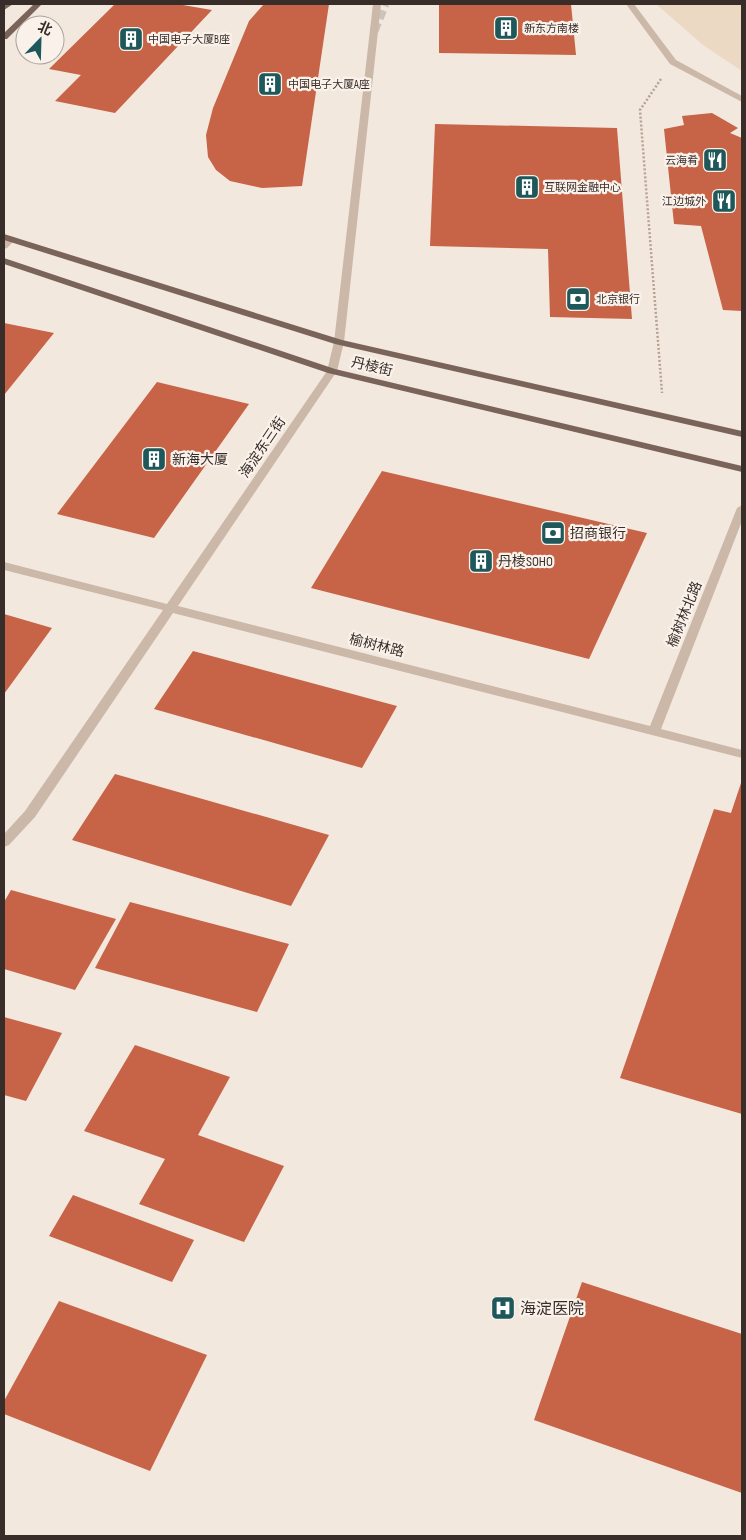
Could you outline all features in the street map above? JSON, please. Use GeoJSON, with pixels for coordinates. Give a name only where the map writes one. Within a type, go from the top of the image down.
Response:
{"type":"FeatureCollection","features":[{"type":"Feature","properties":{"kind":"main road"},"geometry":{"type":"LineString","coordinates":[[4,8],[9,4]]}},
{"type":"Feature","properties":{"kind":"main road"},"geometry":{"type":"LineString","coordinates":[[4,37],[38,4]]}},
{"type":"Feature","properties":{"kind":"main road","name":"丹棱街"},"geometry":{"type":"LineString","coordinates":[[6,241],[340,342],[742,434]]}},
{"type":"Feature","properties":{"kind":"main road","name":"丹棱街"},"geometry":{"type":"LineString","coordinates":[[4,261],[332,371],[742,469]]}},
{"type":"Feature","properties":{"kind":"street","name":"海淀东三街"},"geometry":{"type":"LineString","coordinates":[[4,842],[30,814],[332,371],[340,342],[377,4]]}},
{"type":"Feature","properties":{"kind":"street"},"geometry":{"type":"LineString","coordinates":[[630,4],[673,62],[742,99]]}},
{"type":"Feature","properties":{"kind":"street","name":"榆树林北路"},"geometry":{"type":"LineString","coordinates":[[654,732],[742,508]]}},
{"type":"Feature","properties":{"kind":"street","name":"榆树林路"},"geometry":{"type":"LineString","coordinates":[[4,566],[742,754]]}},
{"type":"Feature","properties":{"kind":"path"},"geometry":{"type":"LineString","coordinates":[[662,396],[640,110],[673,62]]}},
{"type":"Feature","properties":{"kind":"shaded area"},"geometry":{"type":"Polygon","coordinates":[[[656,4],[742,4],[742,71],[703,45],[656,4]]]}},
{"type":"Feature","properties":{"kind":"building","name":"中国电子大厦B座"},"geometry":{"type":"Polygon","coordinates":[[[115,4],[177,4],[212,10],[115,113],[55,101],[81,75],[49,69],[53,65],[65,65],[65,53],[115,4]]]}},
{"type":"Feature","properties":{"kind":"building","name":"中国电子大厦A座"},"geometry":{"type":"Polygon","coordinates":[[[264,4],[329,4],[302,186],[262,188],[230,181],[216,170],[208,157],[206,135],[213,108],[249,21],[264,4]]]}},
{"type":"Feature","properties":{"kind":"building","name":"新东方南楼"},"geometry":{"type":"Polygon","coordinates":[[[439,4],[571,4],[576,55],[439,53],[439,4]]]}},
{"type":"Feature","properties":{"kind":"building"},"geometry":{"type":"Polygon","coordinates":[[[712,113],[738,128],[730,133],[742,138],[742,311],[723,310],[701,226],[674,224],[664,129],[684,125],[682,116],[712,113]]]}},
{"type":"Feature","properties":{"kind":"building","name":"互联网金融中心"},"geometry":{"type":"Polygon","coordinates":[[[435,124],[617,128],[632,319],[550,317],[548,249],[430,246],[435,124]]]}},
{"type":"Feature","properties":{"kind":"building"},"geometry":{"type":"Polygon","coordinates":[[[4,323],[54,333],[4,395],[4,323]]]}},
{"type":"Feature","properties":{"kind":"building","name":"新海大厦"},"geometry":{"type":"Polygon","coordinates":[[[157,382],[249,404],[154,538],[57,514],[157,382]]]}},
{"type":"Feature","properties":{"kind":"building","name":"丹棱SOHO"},"geometry":{"type":"Polygon","coordinates":[[[382,471],[647,533],[589,659],[311,588],[382,471]]]}},
{"type":"Feature","properties":{"kind":"building"},"geometry":{"type":"Polygon","coordinates":[[[4,614],[52,628],[4,694],[4,614]]]}},
{"type":"Feature","properties":{"kind":"building"},"geometry":{"type":"Polygon","coordinates":[[[193,651],[397,706],[362,768],[154,709],[193,651]]]}},
{"type":"Feature","properties":{"kind":"building"},"geometry":{"type":"Polygon","coordinates":[[[115,774],[329,835],[291,906],[72,840],[115,774]]]}},
{"type":"Feature","properties":{"kind":"building"},"geometry":{"type":"Polygon","coordinates":[[[741,783],[742,1114],[620,1078],[714,809],[731,813],[741,783]]]}},
{"type":"Feature","properties":{"kind":"building"},"geometry":{"type":"Polygon","coordinates":[[[11,890],[116,919],[75,990],[4,969],[4,902],[11,890]]]}},
{"type":"Feature","properties":{"kind":"building"},"geometry":{"type":"Polygon","coordinates":[[[130,902],[289,944],[257,1012],[95,968],[130,902]]]}},
{"type":"Feature","properties":{"kind":"building"},"geometry":{"type":"Polygon","coordinates":[[[4,1017],[62,1033],[26,1101],[4,1095],[4,1017]]]}},
{"type":"Feature","properties":{"kind":"building"},"geometry":{"type":"Polygon","coordinates":[[[135,1045],[230,1077],[198,1135],[284,1166],[244,1242],[139,1204],[165,1159],[84,1131],[135,1045]]]}},
{"type":"Feature","properties":{"kind":"building"},"geometry":{"type":"Polygon","coordinates":[[[73,1195],[194,1240],[172,1282],[49,1236],[73,1195]]]}},
{"type":"Feature","properties":{"kind":"building"},"geometry":{"type":"Polygon","coordinates":[[[582,1282],[742,1334],[742,1493],[534,1420],[582,1282]]]}},
{"type":"Feature","properties":{"kind":"building"},"geometry":{"type":"Polygon","coordinates":[[[59,1301],[207,1355],[150,1471],[4,1414],[4,1401],[59,1301]]]}},
{"type":"Feature","properties":{"kind":"tunnel"},"geometry":{"type":"LineString","coordinates":[[374,31],[385,4]]}},
{"type":"Feature","properties":{"kind":"place","name":"新东方南楼"},"geometry":{"type":"Point","coordinates":[506,28]}},
{"type":"Feature","properties":{"kind":"place","name":"中国电子大厦B座"},"geometry":{"type":"Point","coordinates":[131,39]}},
{"type":"Feature","properties":{"kind":"place","name":"中国电子大厦A座"},"geometry":{"type":"Point","coordinates":[270,84]}},
{"type":"Feature","properties":{"kind":"place","name":"云海肴"},"geometry":{"type":"Point","coordinates":[715,160]}},
{"type":"Feature","properties":{"kind":"place","name":"互联网金融中心"},"geometry":{"type":"Point","coordinates":[527,187]}},
{"type":"Feature","properties":{"kind":"place","name":"江边城外"},"geometry":{"type":"Point","coordinates":[724,201]}},
{"type":"Feature","properties":{"kind":"place","name":"北京银行"},"geometry":{"type":"Point","coordinates":[578,299]}},
{"type":"Feature","properties":{"kind":"place","name":"新海大厦"},"geometry":{"type":"Point","coordinates":[154,459]}},
{"type":"Feature","properties":{"kind":"place","name":"招商银行"},"geometry":{"type":"Point","coordinates":[553,533]}},
{"type":"Feature","properties":{"kind":"place","name":"丹棱SOHO"},"geometry":{"type":"Point","coordinates":[481,561]}},
{"type":"Feature","properties":{"kind":"place","name":"海淀医院"},"geometry":{"type":"Point","coordinates":[503,1308]}}]}
